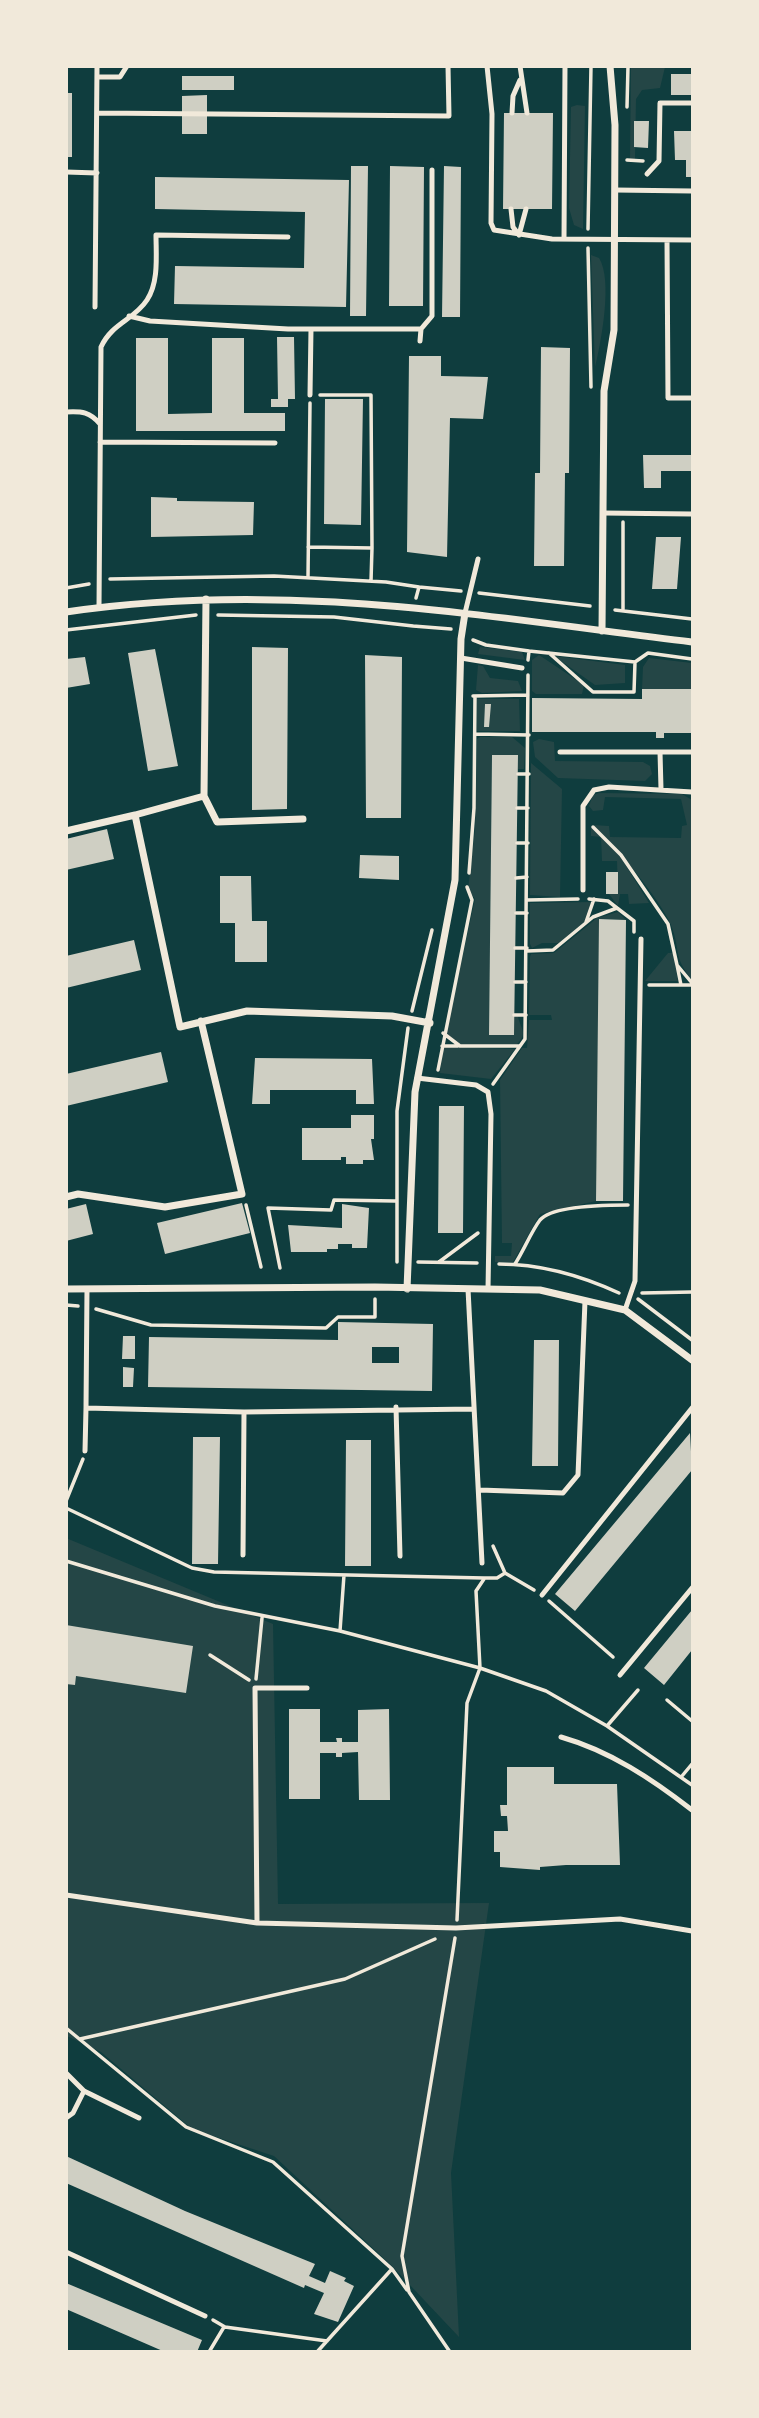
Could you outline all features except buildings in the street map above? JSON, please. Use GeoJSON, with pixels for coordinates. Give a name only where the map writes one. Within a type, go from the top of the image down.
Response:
{"type":"FeatureCollection","features":[{"type":"Feature","properties":{"kind":"street"},"geometry":{"type":"LineString","coordinates":[[602,631],[604,391],[614,330],[615,125],[610,67]]}},
{"type":"Feature","properties":{"kind":"street"},"geometry":{"type":"LineString","coordinates":[[206,599],[204,796],[217,822],[303,819]]}},
{"type":"Feature","properties":{"kind":"street"},"geometry":{"type":"LineString","coordinates":[[66,612],[206,599],[317,599],[465,613],[692,642]]}},
{"type":"Feature","properties":{"kind":"street"},"geometry":{"type":"LineString","coordinates":[[407,1289],[417,1078],[430,1023],[455,880],[461,658],[465,613]]}},
{"type":"Feature","properties":{"kind":"street"},"geometry":{"type":"LineString","coordinates":[[66,831],[204,796]]}},
{"type":"Feature","properties":{"kind":"street"},"geometry":{"type":"LineString","coordinates":[[135,815],[180,1027],[247,1012],[410,1018],[430,1023]]}},
{"type":"Feature","properties":{"kind":"street"},"geometry":{"type":"LineString","coordinates":[[66,1197],[78,1194],[165,1207],[242,1194],[201,1021]]}},
{"type":"Feature","properties":{"kind":"street"},"geometry":{"type":"LineString","coordinates":[[66,1289],[375,1286],[407,1289],[540,1290],[625,1310],[692,1360]]}},
{"type":"Feature","properties":{"kind":"lane"},"geometry":{"type":"LineString","coordinates":[[95,307],[97,66]]}},
{"type":"Feature","properties":{"kind":"lane"},"geometry":{"type":"LineString","coordinates":[[97,77],[120,77],[127,66]]}},
{"type":"Feature","properties":{"kind":"lane"},"geometry":{"type":"LineString","coordinates":[[97,113],[449,116],[448,66]]}},
{"type":"Feature","properties":{"kind":"lane"},"geometry":{"type":"LineString","coordinates":[[487,66],[492,114],[491,223],[494,229],[519,235],[564,239],[692,240]]}},
{"type":"Feature","properties":{"kind":"lane"},"geometry":{"type":"LineString","coordinates":[[520,66],[527,113]]}},
{"type":"Feature","properties":{"kind":"lane"},"geometry":{"type":"LineString","coordinates":[[564,239],[565,66]]}},
{"type":"Feature","properties":{"kind":"lane"},"geometry":{"type":"LineString","coordinates":[[512,113],[513,96],[520,80]]}},
{"type":"Feature","properties":{"kind":"lane"},"geometry":{"type":"LineString","coordinates":[[647,174],[659,161],[660,103],[692,103]]}},
{"type":"Feature","properties":{"kind":"lane"},"geometry":{"type":"LineString","coordinates":[[420,341],[421,330],[432,316],[432,170]]}},
{"type":"Feature","properties":{"kind":"lane"},"geometry":{"type":"LineString","coordinates":[[66,172],[97,173]]}},
{"type":"Feature","properties":{"kind":"lane"},"geometry":{"type":"LineString","coordinates":[[615,190],[692,191]]}},
{"type":"Feature","properties":{"kind":"lane"},"geometry":{"type":"LineString","coordinates":[[511,209],[513,227],[519,235]]}},
{"type":"Feature","properties":{"kind":"lane"},"geometry":{"type":"LineString","coordinates":[[519,235],[526,209]]}},
{"type":"Feature","properties":{"kind":"lane"},"geometry":{"type":"LineString","coordinates":[[99,607],[101,347],[108,333],[147,300],[153,285],[156,235],[288,237]]}},
{"type":"Feature","properties":{"kind":"lane"},"geometry":{"type":"LineString","coordinates":[[667,240],[668,398],[692,398]]}},
{"type":"Feature","properties":{"kind":"lane"},"geometry":{"type":"LineString","coordinates":[[129,316],[150,321],[311,329],[421,330]]}},
{"type":"Feature","properties":{"kind":"lane"},"geometry":{"type":"LineString","coordinates":[[310,395],[311,329]]}},
{"type":"Feature","properties":{"kind":"lane"},"geometry":{"type":"LineString","coordinates":[[66,412],[81,411],[92,415],[100,424]]}},
{"type":"Feature","properties":{"kind":"lane"},"geometry":{"type":"LineString","coordinates":[[100,442],[275,443]]}},
{"type":"Feature","properties":{"kind":"lane"},"geometry":{"type":"LineString","coordinates":[[603,513],[692,514]]}},
{"type":"Feature","properties":{"kind":"lane"},"geometry":{"type":"LineString","coordinates":[[465,613],[478,559]]}},
{"type":"Feature","properties":{"kind":"lane"},"geometry":{"type":"LineString","coordinates":[[461,658],[522,668]]}},
{"type":"Feature","properties":{"kind":"lane"},"geometry":{"type":"LineString","coordinates":[[560,752],[692,751]]}},
{"type":"Feature","properties":{"kind":"lane"},"geometry":{"type":"LineString","coordinates":[[660,752],[661,789]]}},
{"type":"Feature","properties":{"kind":"lane"},"geometry":{"type":"LineString","coordinates":[[583,890],[583,806],[594,790],[609,787],[692,792]]}},
{"type":"Feature","properties":{"kind":"lane"},"geometry":{"type":"LineString","coordinates":[[625,1310],[635,1281],[641,939]]}},
{"type":"Feature","properties":{"kind":"lane"},"geometry":{"type":"LineString","coordinates":[[417,1078],[476,1085],[488,1091],[491,1114],[488,1289]]}},
{"type":"Feature","properties":{"kind":"lane"},"geometry":{"type":"LineString","coordinates":[[85,1451],[87,1289]]}},
{"type":"Feature","properties":{"kind":"lane"},"geometry":{"type":"LineString","coordinates":[[468,1289],[482,1563]]}},
{"type":"Feature","properties":{"kind":"lane"},"geometry":{"type":"LineString","coordinates":[[480,1490],[564,1493],[578,1475],[586,1301]]}},
{"type":"Feature","properties":{"kind":"lane"},"geometry":{"type":"LineString","coordinates":[[86,1408],[244,1412],[474,1409]]}},
{"type":"Feature","properties":{"kind":"lane"},"geometry":{"type":"LineString","coordinates":[[396,1408],[400,1556]]}},
{"type":"Feature","properties":{"kind":"lane"},"geometry":{"type":"LineString","coordinates":[[542,1595],[692,1408]]}},
{"type":"Feature","properties":{"kind":"lane"},"geometry":{"type":"LineString","coordinates":[[243,1555],[244,1412]]}},
{"type":"Feature","properties":{"kind":"lane"},"geometry":{"type":"LineString","coordinates":[[620,1675],[692,1588]]}},
{"type":"Feature","properties":{"kind":"lane"},"geometry":{"type":"LineString","coordinates":[[257,1923],[255,1688],[307,1688]]}},
{"type":"Feature","properties":{"kind":"lane"},"geometry":{"type":"LineString","coordinates":[[561,1737],[597,1747],[667,1790],[692,1810]]}},
{"type":"Feature","properties":{"kind":"lane"},"geometry":{"type":"LineString","coordinates":[[66,1895],[257,1923],[456,1928],[620,1919],[692,1931]]}},
{"type":"Feature","properties":{"kind":"lane"},"geometry":{"type":"LineString","coordinates":[[66,2073],[78,2081],[84,2091],[139,2118]]}},
{"type":"Feature","properties":{"kind":"lane"},"geometry":{"type":"LineString","coordinates":[[66,2118],[73,2113],[84,2091]]}},
{"type":"Feature","properties":{"kind":"lane"},"geometry":{"type":"LineString","coordinates":[[66,2252],[205,2316]]}},
{"type":"Feature","properties":{"kind":"path"},"geometry":{"type":"LineString","coordinates":[[591,66],[588,240],[591,391]]}},
{"type":"Feature","properties":{"kind":"path"},"geometry":{"type":"LineString","coordinates":[[308,578],[310,395],[370,395],[371,581]]}},
{"type":"Feature","properties":{"kind":"path"},"geometry":{"type":"LineString","coordinates":[[623,513],[623,611]]}},
{"type":"Feature","properties":{"kind":"path"},"geometry":{"type":"LineString","coordinates":[[308,547],[372,548]]}},
{"type":"Feature","properties":{"kind":"path"},"geometry":{"type":"LineString","coordinates":[[419,587],[591,603],[623,611],[692,619]]}},
{"type":"Feature","properties":{"kind":"path"},"geometry":{"type":"LineString","coordinates":[[413,626],[452,628],[451,638]]}},
{"type":"Feature","properties":{"kind":"path"},"geometry":{"type":"LineString","coordinates":[[528,651],[635,662],[648,653],[692,659]]}},
{"type":"Feature","properties":{"kind":"path"},"geometry":{"type":"LineString","coordinates":[[549,653],[593,692],[634,692],[635,662]]}},
{"type":"Feature","properties":{"kind":"path"},"geometry":{"type":"LineString","coordinates":[[460,695],[528,695]]}},
{"type":"Feature","properties":{"kind":"path"},"geometry":{"type":"LineString","coordinates":[[488,1091],[525,1038],[528,722]]}},
{"type":"Feature","properties":{"kind":"path"},"geometry":{"type":"LineString","coordinates":[[459,734],[529,735]]}},
{"type":"Feature","properties":{"kind":"path"},"geometry":{"type":"LineString","coordinates":[[518,774],[528,774]]}},
{"type":"Feature","properties":{"kind":"path"},"geometry":{"type":"LineString","coordinates":[[517,808],[528,808]]}},
{"type":"Feature","properties":{"kind":"path"},"geometry":{"type":"LineString","coordinates":[[593,827],[621,855],[668,925],[681,985]]}},
{"type":"Feature","properties":{"kind":"path"},"geometry":{"type":"LineString","coordinates":[[517,843],[528,843]]}},
{"type":"Feature","properties":{"kind":"path"},"geometry":{"type":"LineString","coordinates":[[516,877],[527,877]]}},
{"type":"Feature","properties":{"kind":"path"},"geometry":{"type":"LineString","coordinates":[[515,948],[553,950],[593,917],[617,908],[608,901],[594,899],[527,900]]}},
{"type":"Feature","properties":{"kind":"path"},"geometry":{"type":"LineString","coordinates":[[586,924],[594,899]]}},
{"type":"Feature","properties":{"kind":"path"},"geometry":{"type":"LineString","coordinates":[[516,913],[527,913]]}},
{"type":"Feature","properties":{"kind":"path"},"geometry":{"type":"LineString","coordinates":[[394,1262],[397,1111],[410,1018],[432,929]]}},
{"type":"Feature","properties":{"kind":"path"},"geometry":{"type":"LineString","coordinates":[[677,965],[692,984]]}},
{"type":"Feature","properties":{"kind":"path"},"geometry":{"type":"LineString","coordinates":[[515,982],[526,982]]}},
{"type":"Feature","properties":{"kind":"path"},"geometry":{"type":"LineString","coordinates":[[641,985],[692,984]]}},
{"type":"Feature","properties":{"kind":"path"},"geometry":{"type":"LineString","coordinates":[[514,1015],[526,1015]]}},
{"type":"Feature","properties":{"kind":"path"},"geometry":{"type":"LineString","coordinates":[[443,1033],[460,1046]]}},
{"type":"Feature","properties":{"kind":"path"},"geometry":{"type":"LineString","coordinates":[[442,1046],[519,1046]]}},
{"type":"Feature","properties":{"kind":"path"},"geometry":{"type":"LineString","coordinates":[[242,1194],[261,1267]]}},
{"type":"Feature","properties":{"kind":"path"},"geometry":{"type":"LineString","coordinates":[[280,1268],[268,1208],[331,1210],[334,1200],[395,1201]]}},
{"type":"Feature","properties":{"kind":"path"},"geometry":{"type":"LineString","coordinates":[[515,1264],[540,1221],[548,1214],[596,1205],[630,1205]]}},
{"type":"Feature","properties":{"kind":"path"},"geometry":{"type":"LineString","coordinates":[[481,1223],[481,1242]]}},
{"type":"Feature","properties":{"kind":"path"},"geometry":{"type":"LineString","coordinates":[[481,1253],[481,1264],[437,1263],[482,1231]]}},
{"type":"Feature","properties":{"kind":"path"},"geometry":{"type":"LineString","coordinates":[[420,1249],[420,1262]]}},
{"type":"Feature","properties":{"kind":"path"},"geometry":{"type":"LineString","coordinates":[[489,1264],[515,1264],[588,1279],[621,1294]]}},
{"type":"Feature","properties":{"kind":"path"},"geometry":{"type":"LineString","coordinates":[[66,1305],[87,1306],[151,1325],[326,1328],[338,1317],[375,1317],[375,1286]]}},
{"type":"Feature","properties":{"kind":"path"},"geometry":{"type":"LineString","coordinates":[[639,1293],[692,1292]]}},
{"type":"Feature","properties":{"kind":"path"},"geometry":{"type":"LineString","coordinates":[[638,1300],[692,1340]]}},
{"type":"Feature","properties":{"kind":"path"},"geometry":{"type":"LineString","coordinates":[[66,1501],[85,1451]]}},
{"type":"Feature","properties":{"kind":"path"},"geometry":{"type":"LineString","coordinates":[[66,1508],[192,1568],[214,1572],[484,1578],[497,1578],[505,1573]]}},
{"type":"Feature","properties":{"kind":"path"},"geometry":{"type":"LineString","coordinates":[[493,1546],[505,1573],[542,1595],[613,1657]]}},
{"type":"Feature","properties":{"kind":"path"},"geometry":{"type":"LineString","coordinates":[[66,1561],[262,1618],[340,1631],[480,1668],[546,1691],[607,1726],[692,1784]]}},
{"type":"Feature","properties":{"kind":"path"},"geometry":{"type":"LineString","coordinates":[[409,2292],[402,2256],[456,1928],[467,1703],[480,1668],[476,1591],[484,1578],[482,1563]]}},
{"type":"Feature","properties":{"kind":"path"},"geometry":{"type":"LineString","coordinates":[[340,1631],[344,1575]]}},
{"type":"Feature","properties":{"kind":"path"},"geometry":{"type":"LineString","coordinates":[[255,1688],[262,1618]]}},
{"type":"Feature","properties":{"kind":"path"},"geometry":{"type":"LineString","coordinates":[[210,1655],[244,1674],[255,1688]]}},
{"type":"Feature","properties":{"kind":"path"},"geometry":{"type":"LineString","coordinates":[[607,1726],[638,1690]]}},
{"type":"Feature","properties":{"kind":"path"},"geometry":{"type":"LineString","coordinates":[[667,1700],[692,1721]]}},
{"type":"Feature","properties":{"kind":"path"},"geometry":{"type":"LineString","coordinates":[[682,1776],[692,1764]]}},
{"type":"Feature","properties":{"kind":"path"},"geometry":{"type":"LineString","coordinates":[[79,2039],[345,1979],[437,1938],[444,1926]]}},
{"type":"Feature","properties":{"kind":"path"},"geometry":{"type":"LineString","coordinates":[[66,2028],[186,2127],[273,2162],[392,2270],[450,2351]]}},
{"type":"Feature","properties":{"kind":"path"},"geometry":{"type":"LineString","coordinates":[[317,2351],[392,2270]]}},
{"type":"Feature","properties":{"kind":"path"},"geometry":{"type":"LineString","coordinates":[[205,2316],[225,2326],[327,2341]]}},
{"type":"Feature","properties":{"kind":"path"},"geometry":{"type":"LineString","coordinates":[[209,2351],[225,2326]]}},
{"type":"Feature","properties":{"kind":"shaded area"},"geometry":{"type":"Polygon","coordinates":[[[631,67],[665,67],[660,88],[642,90],[636,99],[635,159],[630,159],[631,67]]]}},
{"type":"Feature","properties":{"kind":"shaded area"},"geometry":{"type":"Polygon","coordinates":[[[585,106],[583,229],[574,225],[569,208],[571,107],[585,106]]]}},
{"type":"Feature","properties":{"kind":"shaded area"},"geometry":{"type":"Polygon","coordinates":[[[591,255],[599,258],[605,281],[604,311],[595,367],[591,255]]]}},
{"type":"Feature","properties":{"kind":"shaded area"},"geometry":{"type":"Polygon","coordinates":[[[480,647],[522,652],[525,660],[478,654],[480,647]]]}},
{"type":"Feature","properties":{"kind":"shaded area"},"geometry":{"type":"Polygon","coordinates":[[[539,655],[584,685],[582,694],[536,694],[532,691],[532,660],[539,655]]]}},
{"type":"Feature","properties":{"kind":"shaded area"},"geometry":{"type":"Polygon","coordinates":[[[554,656],[625,665],[625,683],[595,685],[554,656]]]}},
{"type":"Feature","properties":{"kind":"shaded area"},"geometry":{"type":"Polygon","coordinates":[[[649,658],[692,663],[692,689],[642,689],[643,667],[649,658]]]}},
{"type":"Feature","properties":{"kind":"shaded area"},"geometry":{"type":"Polygon","coordinates":[[[478,665],[483,666],[490,678],[518,681],[522,691],[482,693],[476,690],[478,665]]]}},
{"type":"Feature","properties":{"kind":"shaded area"},"geometry":{"type":"Polygon","coordinates":[[[477,699],[519,699],[520,731],[477,731],[477,699]]]}},
{"type":"Feature","properties":{"kind":"shaded area"},"geometry":{"type":"Polygon","coordinates":[[[512,737],[525,748],[524,769],[518,769],[518,755],[492,755],[489,1035],[514,1035],[514,1017],[518,1017],[523,1034],[516,1045],[461,1045],[446,1033],[475,899],[468,889],[475,829],[477,739],[512,737]]]}},
{"type":"Feature","properties":{"kind":"shaded area"},"geometry":{"type":"Polygon","coordinates":[[[539,739],[554,742],[555,761],[643,762],[650,766],[652,774],[645,781],[558,778],[535,757],[533,742],[539,739]]]}},
{"type":"Feature","properties":{"kind":"shaded area"},"geometry":{"type":"Polygon","coordinates":[[[531,763],[562,789],[560,897],[530,895],[531,763]]]}},
{"type":"Feature","properties":{"kind":"shaded area"},"geometry":{"type":"Polygon","coordinates":[[[682,794],[692,800],[692,980],[679,958],[671,925],[657,901],[624,858],[593,825],[609,826],[610,837],[681,838],[682,826],[687,825],[681,799],[605,797],[603,810],[593,811],[589,806],[593,795],[682,794]]]}},
{"type":"Feature","properties":{"kind":"shaded area"},"geometry":{"type":"Polygon","coordinates":[[[591,827],[601,837],[591,836],[591,827]]]}},
{"type":"Feature","properties":{"kind":"shaded area"},"geometry":{"type":"Polygon","coordinates":[[[601,837],[620,856],[649,903],[629,904],[628,894],[620,894],[618,906],[609,894],[618,893],[617,861],[602,861],[601,837]]]}},
{"type":"Feature","properties":{"kind":"shaded area"},"geometry":{"type":"Polygon","coordinates":[[[591,902],[584,922],[559,943],[542,943],[532,948],[530,903],[591,902]]]}},
{"type":"Feature","properties":{"kind":"shaded area"},"geometry":{"type":"Polygon","coordinates":[[[618,912],[626,920],[600,919],[596,1201],[540,1214],[513,1262],[495,1262],[495,1256],[511,1256],[512,1243],[502,1243],[500,1080],[522,1048],[527,1048],[529,1020],[552,1020],[551,1015],[529,1015],[531,954],[554,953],[597,918],[618,912]]]}},
{"type":"Feature","properties":{"kind":"shaded area"},"geometry":{"type":"Polygon","coordinates":[[[668,953],[673,953],[678,981],[645,981],[668,953]]]}},
{"type":"Feature","properties":{"kind":"shaded area"},"geometry":{"type":"Polygon","coordinates":[[[443,1047],[515,1049],[491,1079],[440,1073],[443,1047]]]}},
{"type":"Feature","properties":{"kind":"shaded area"},"geometry":{"type":"Polygon","coordinates":[[[66,1538],[273,1624],[278,1904],[489,1903],[451,2173],[459,2337],[392,2266],[274,2156],[192,2129],[101,2052],[67,2036],[66,1538]]]}}]}
